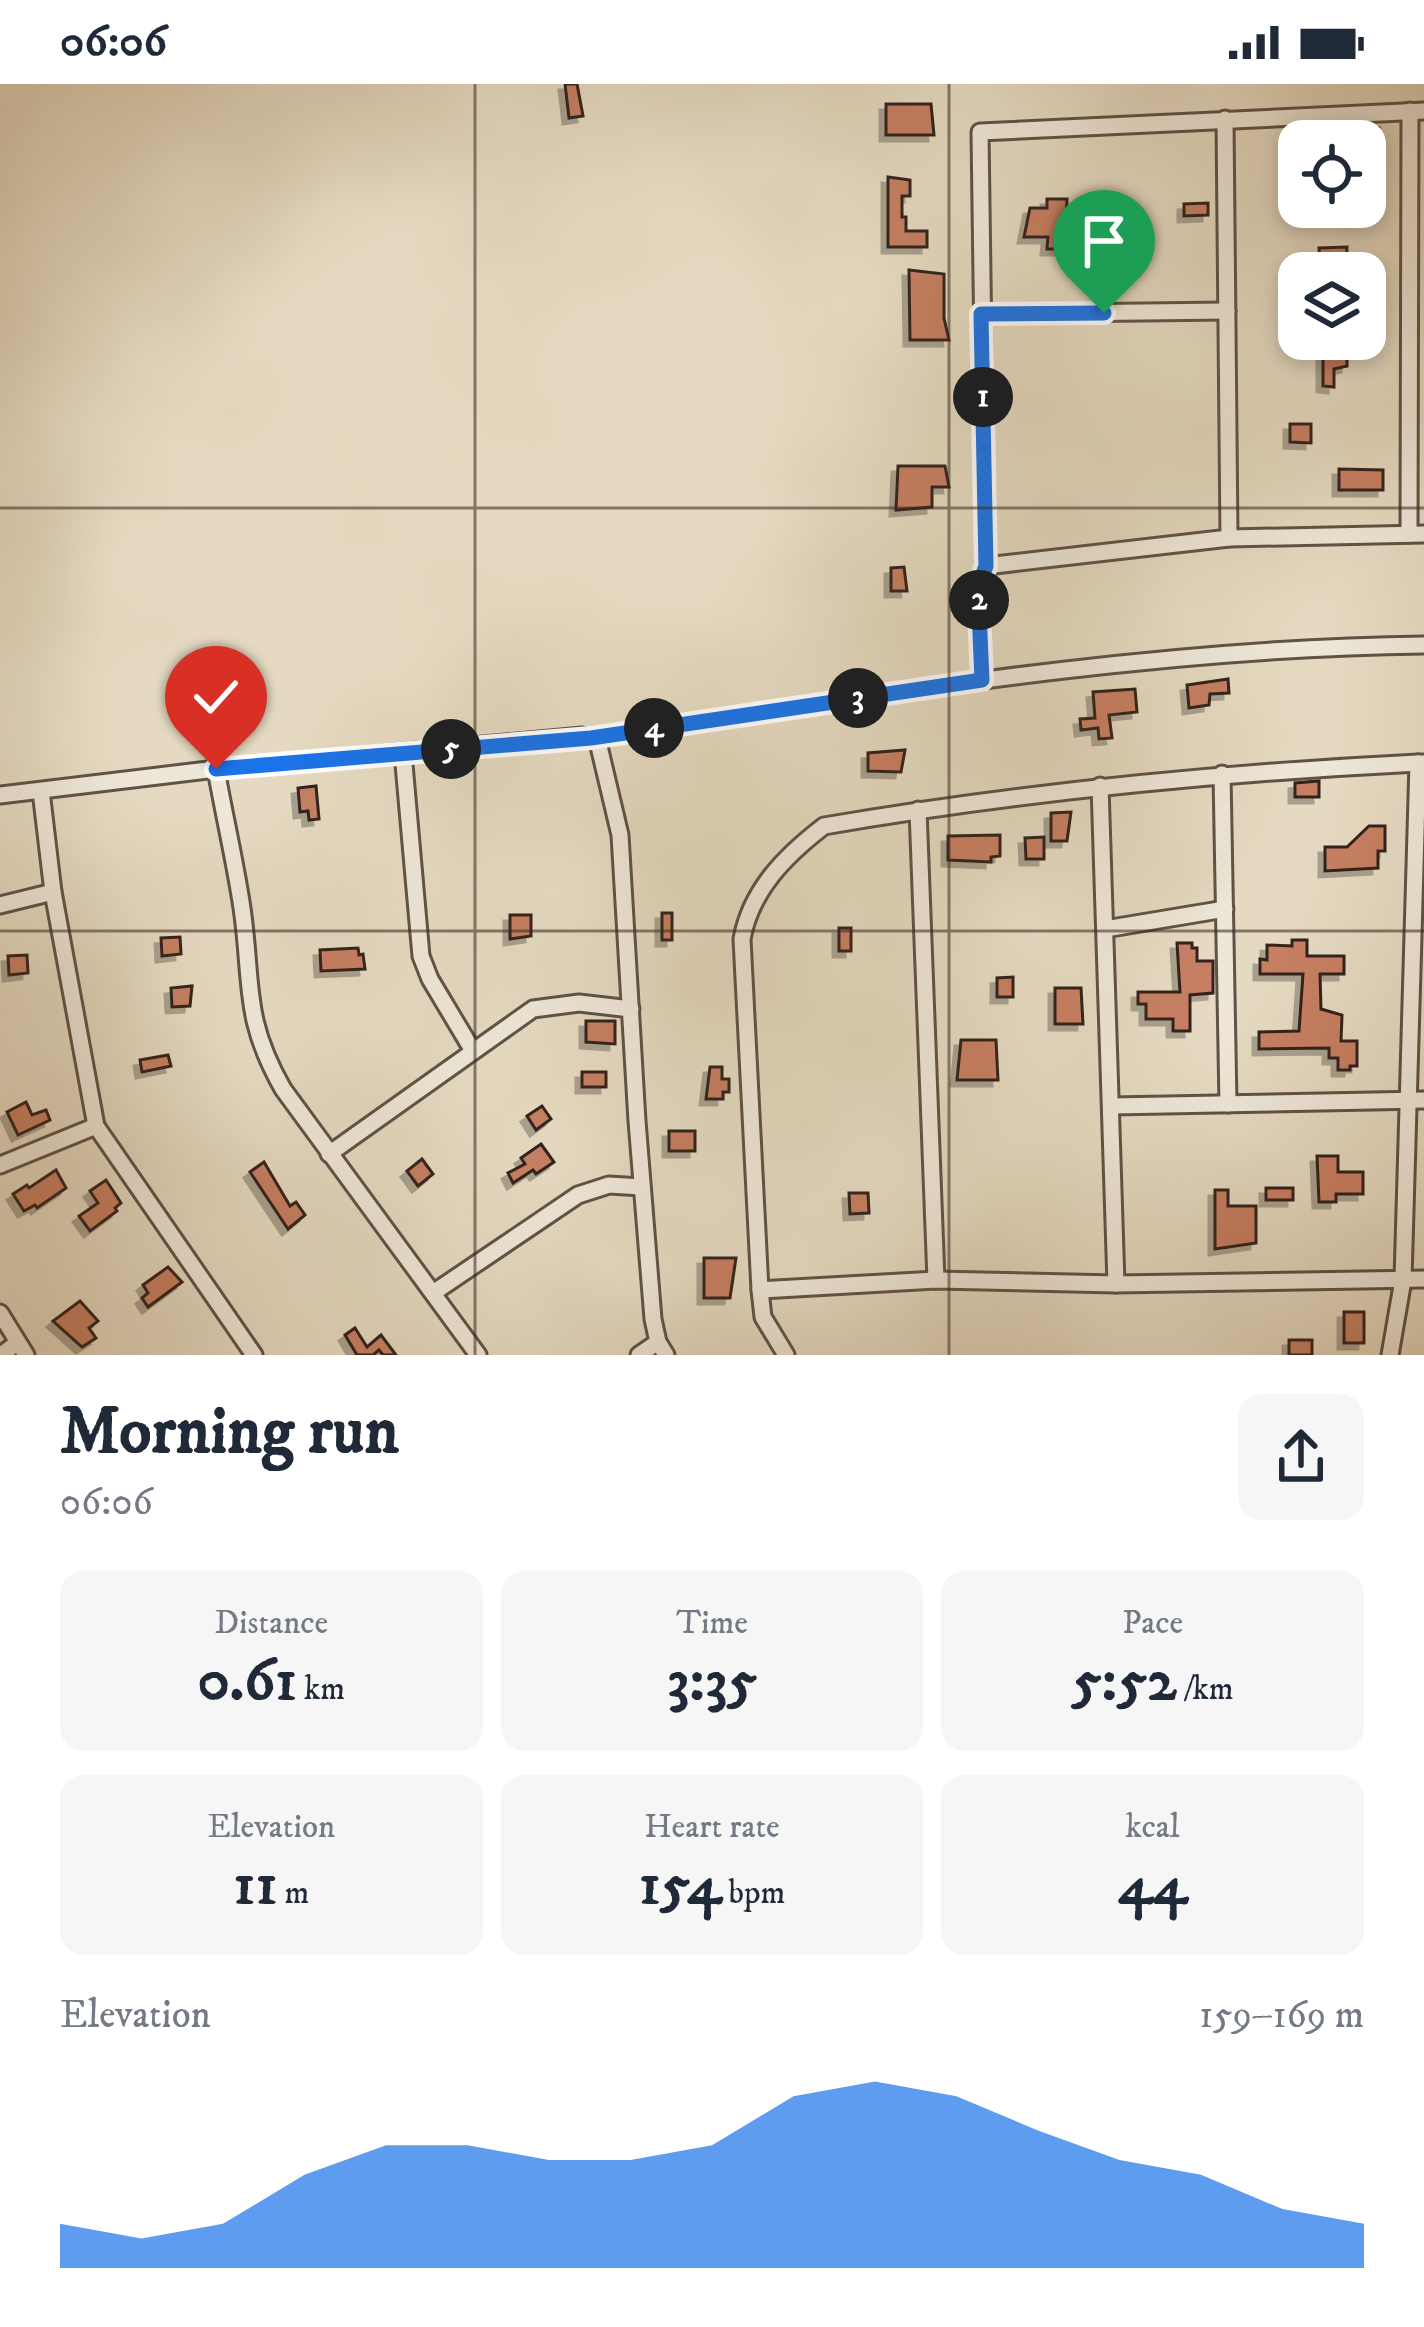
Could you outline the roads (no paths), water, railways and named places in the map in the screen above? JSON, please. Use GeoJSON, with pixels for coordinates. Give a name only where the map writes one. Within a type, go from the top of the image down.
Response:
{"type":"FeatureCollection","features":[{"type":"Feature","properties":{"kind":"street"},"geometry":{"type":"LineString","coordinates":[[982,680],[978,587],[986,566],[980,132],[1417,111],[1417,534],[1229,538],[986,566]]}},
{"type":"Feature","properties":{"kind":"street"},"geometry":{"type":"LineString","coordinates":[[1225,119],[1229,538]]}},
{"type":"Feature","properties":{"kind":"street"},"geometry":{"type":"LineString","coordinates":[[981,314],[1227,311]]}},
{"type":"Feature","properties":{"kind":"street"},"geometry":{"type":"LineString","coordinates":[[0,795],[216,769],[591,738],[982,680],[1206,657],[1424,645]]}},
{"type":"Feature","properties":{"kind":"street"},"geometry":{"type":"LineString","coordinates":[[591,738],[603,752],[620,835],[642,1187],[662,1348],[639,1355]]}},
{"type":"Feature","properties":{"kind":"street"},"geometry":{"type":"LineString","coordinates":[[404,753],[421,956],[473,1051]]}},
{"type":"Feature","properties":{"kind":"street"},"geometry":{"type":"LineString","coordinates":[[786,1355],[764,1317],[760,1290],[742,939],[747,911],[778,868],[824,826],[918,810],[1222,774],[1421,763],[1416,1100],[1403,1280],[1390,1355]]}},
{"type":"Feature","properties":{"kind":"street"},"geometry":{"type":"LineString","coordinates":[[216,769],[242,905],[253,1025],[262,1052],[329,1154],[478,1355]]}},
{"type":"Feature","properties":{"kind":"street"},"geometry":{"type":"LineString","coordinates":[[1222,774],[1228,1104]]}},
{"type":"Feature","properties":{"kind":"street"},"geometry":{"type":"LineString","coordinates":[[1100,787],[1116,1284]]}},
{"type":"Feature","properties":{"kind":"street"},"geometry":{"type":"LineString","coordinates":[[41,791],[53,892],[96,1126],[254,1355]]}},
{"type":"Feature","properties":{"kind":"street"},"geometry":{"type":"LineString","coordinates":[[918,810],[936,1280]]}},
{"type":"Feature","properties":{"kind":"street"},"geometry":{"type":"LineString","coordinates":[[0,904],[53,892]]}},
{"type":"Feature","properties":{"kind":"street"},"geometry":{"type":"LineString","coordinates":[[1106,928],[1225,909]]}},
{"type":"Feature","properties":{"kind":"street"},"geometry":{"type":"LineString","coordinates":[[329,1154],[533,1009],[578,1003],[631,1009]]}},
{"type":"Feature","properties":{"kind":"street"},"geometry":{"type":"LineString","coordinates":[[1112,1106],[1416,1100]]}},
{"type":"Feature","properties":{"kind":"street"},"geometry":{"type":"LineString","coordinates":[[0,1165],[96,1126]]}},
{"type":"Feature","properties":{"kind":"street"},"geometry":{"type":"LineString","coordinates":[[433,1293],[578,1195],[609,1185],[642,1187]]}},
{"type":"Feature","properties":{"kind":"street"},"geometry":{"type":"LineString","coordinates":[[760,1290],[936,1280],[1116,1284],[1424,1280]]}},
{"type":"Feature","properties":{"kind":"street"},"geometry":{"type":"LineString","coordinates":[[0,1313],[22,1349],[1,1355]]}}]}
